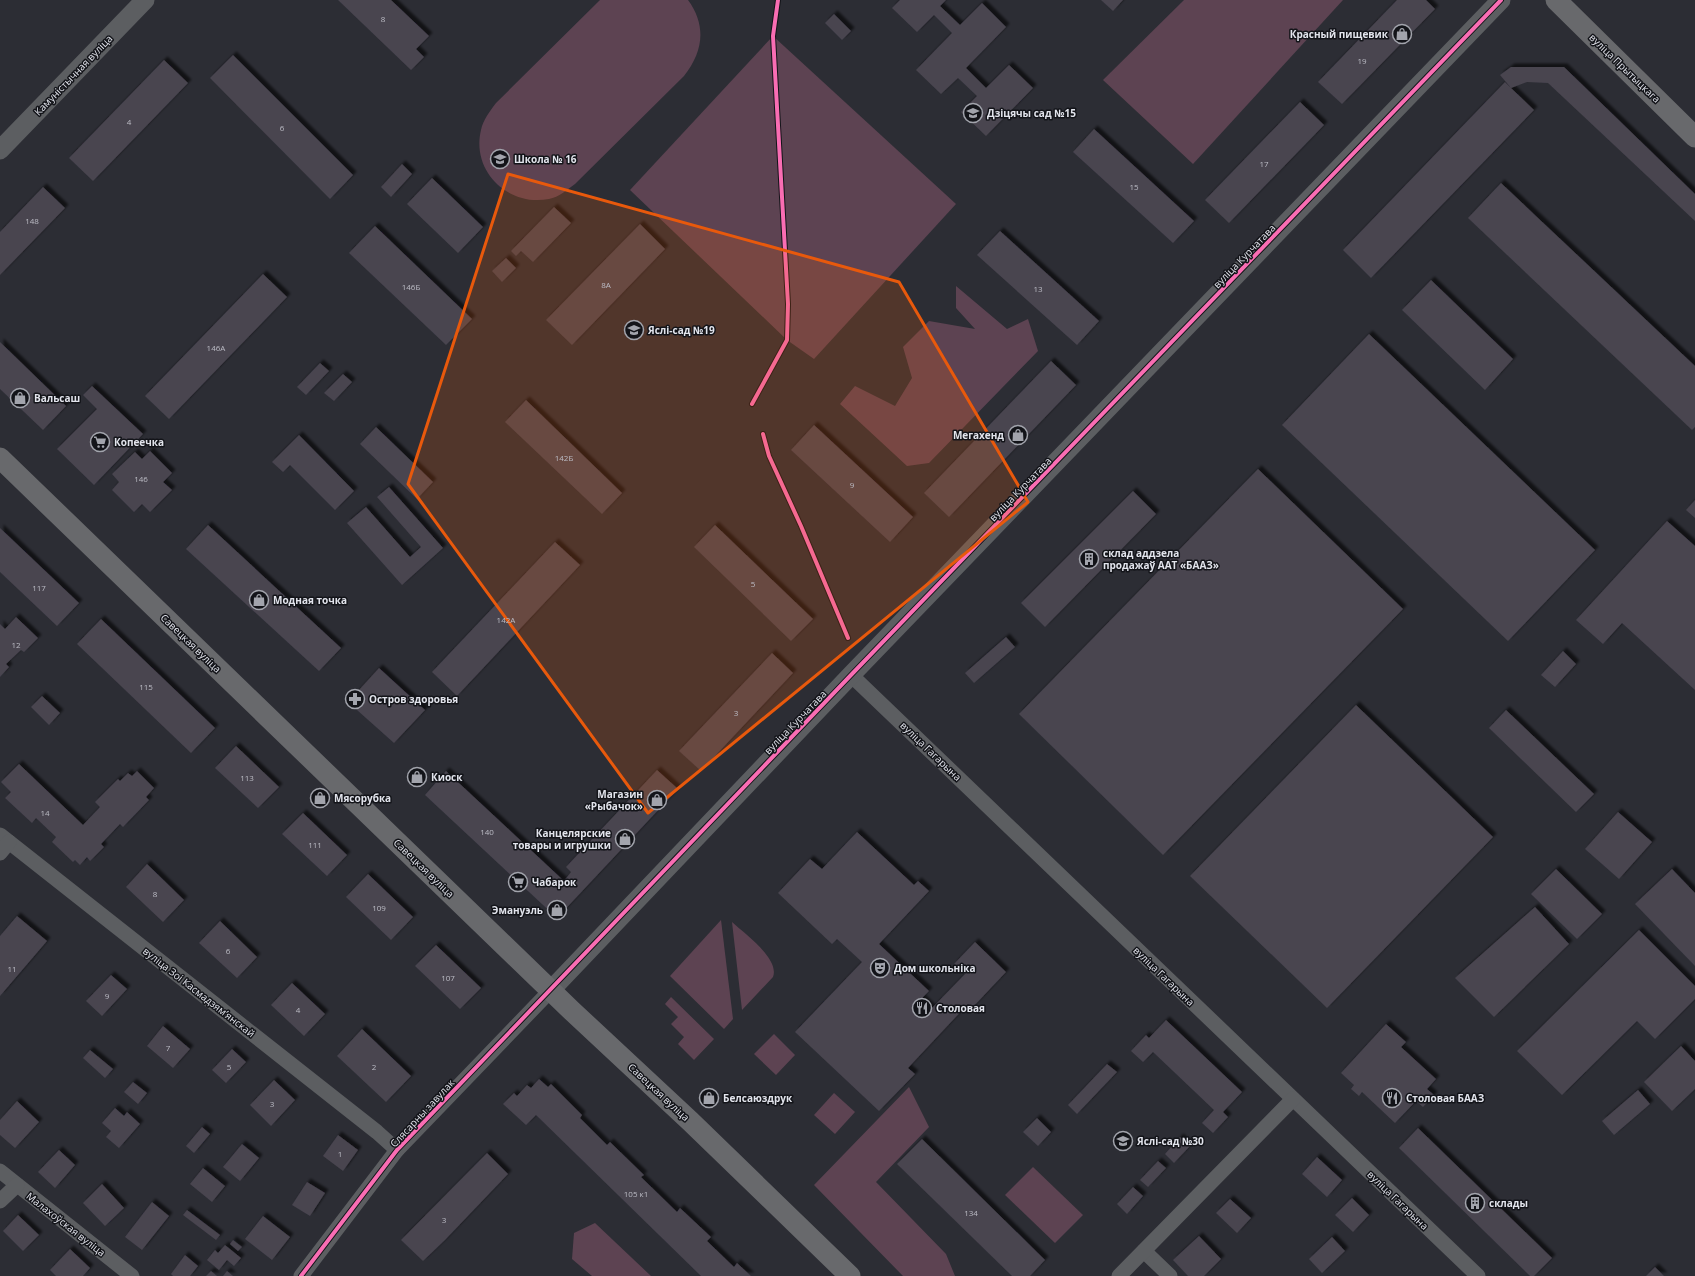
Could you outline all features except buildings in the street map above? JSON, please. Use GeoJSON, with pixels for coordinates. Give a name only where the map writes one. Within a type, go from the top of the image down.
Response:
{"type":"FeatureCollection","features":[{"type":"Feature","properties":{"kind":"main road","name":"вуліца Прытыцкага"},"geometry":{"type":"LineString","coordinates":[[1556,0],[1695,137]]}},
{"type":"Feature","properties":{"kind":"main road","name":"Савецкая вуліца"},"geometry":{"type":"LineString","coordinates":[[0,458],[551,990],[690,1121],[850,1276]]}},
{"type":"Feature","properties":{"kind":"street","name":"Камуністычная вуліца"},"geometry":{"type":"LineString","coordinates":[[0,150],[145,0]]}},
{"type":"Feature","properties":{"kind":"street","name":"вуліца Курчатава"},"geometry":{"type":"LineString","coordinates":[[551,990],[851,675],[1501,0]]}},
{"type":"Feature","properties":{"kind":"street","name":"вуліца Гагарына"},"geometry":{"type":"LineString","coordinates":[[851,675],[1478,1276]]}},
{"type":"Feature","properties":{"kind":"street","name":"вуліца Зоі Касмадзямʼянскай"},"geometry":{"type":"LineString","coordinates":[[3,843],[377,1132],[397,1150]]}},
{"type":"Feature","properties":{"kind":"street","name":"Слясарны завулак"},"geometry":{"type":"LineString","coordinates":[[301,1276],[397,1150],[551,990]]}},
{"type":"Feature","properties":{"kind":"street"},"geometry":{"type":"LineString","coordinates":[[1119,1276],[1293,1099]]}},
{"type":"Feature","properties":{"kind":"street","name":"Малахоўская вуліца"},"geometry":{"type":"LineString","coordinates":[[0,1171],[132,1276]]}},
{"type":"Feature","properties":{"kind":"street"},"geometry":{"type":"LineString","coordinates":[[0,1202],[17,1185]]}},
{"type":"Feature","properties":{"kind":"street"},"geometry":{"type":"LineString","coordinates":[[1144,1251],[1170,1276]]}},
{"type":"Feature","properties":{"kind":"highlighted area"},"geometry":{"type":"Polygon","coordinates":[[[508,174],[899,282],[1028,502],[648,813],[408,484],[508,174]]]}},
{"type":"Feature","properties":{"kind":"shaded area"},"geometry":{"type":"Polygon","coordinates":[[[600,0],[688,0],[698,19],[700,29],[699,48],[695,58],[684,76],[575,184],[560,195],[549,199],[534,200],[520,197],[507,191],[496,183],[487,172],[479,145],[483,123],[496,103],[600,0]]]}},
{"type":"Feature","properties":{"kind":"shaded area"},"geometry":{"type":"Polygon","coordinates":[[[1184,0],[1343,0],[1193,164],[1103,80],[1184,0]]]}},
{"type":"Feature","properties":{"kind":"shaded area"},"geometry":{"type":"Polygon","coordinates":[[[773,36],[956,204],[814,359],[787,340],[630,190],[773,36]]]}},
{"type":"Feature","properties":{"kind":"shaded area"},"geometry":{"type":"Polygon","coordinates":[[[956,286],[1007,329],[1028,319],[1038,351],[929,463],[907,466],[840,404],[855,386],[895,406],[912,378],[903,347],[929,321],[975,329],[956,308],[956,286]]]}},
{"type":"Feature","properties":{"kind":"shaded area"},"geometry":{"type":"Polygon","coordinates":[[[721,920],[733,1019],[724,1029],[670,976],[721,920]]]}},
{"type":"Feature","properties":{"kind":"shaded area"},"geometry":{"type":"Polygon","coordinates":[[[732,922],[753,940],[767,955],[774,970],[773,977],[742,1010],[732,922]]]}},
{"type":"Feature","properties":{"kind":"shaded area"},"geometry":{"type":"Polygon","coordinates":[[[671,997],[714,1039],[694,1060],[678,1044],[684,1037],[671,1024],[678,1017],[665,1004],[671,997]]]}},
{"type":"Feature","properties":{"kind":"shaded area"},"geometry":{"type":"Polygon","coordinates":[[[774,1034],[795,1055],[776,1075],[754,1054],[774,1034]]]}},
{"type":"Feature","properties":{"kind":"shaded area"},"geometry":{"type":"Polygon","coordinates":[[[909,1087],[929,1127],[876,1182],[946,1254],[955,1276],[903,1276],[814,1185],[909,1087]]]}},
{"type":"Feature","properties":{"kind":"shaded area"},"geometry":{"type":"Polygon","coordinates":[[[834,1093],[855,1112],[835,1134],[814,1115],[834,1093]]]}},
{"type":"Feature","properties":{"kind":"shaded area"},"geometry":{"type":"Polygon","coordinates":[[[1033,1167],[1083,1215],[1055,1243],[1005,1195],[1033,1167]]]}},
{"type":"Feature","properties":{"kind":"shaded area"},"geometry":{"type":"Polygon","coordinates":[[[595,1223],[651,1276],[592,1276],[572,1259],[574,1233],[595,1223]]]}},
{"type":"Feature","properties":{"kind":"cycle path"},"geometry":{"type":"LineString","coordinates":[[752,404],[787,340],[788,304],[773,36],[778,0]]}},
{"type":"Feature","properties":{"kind":"cycle path"},"geometry":{"type":"LineString","coordinates":[[301,1276],[397,1150],[851,675],[1501,0]]}},
{"type":"Feature","properties":{"kind":"cycle path"},"geometry":{"type":"LineString","coordinates":[[763,434],[769,456],[801,526],[848,638]]}},
{"type":"Feature","properties":{"kind":"place","name":"Красный пищевик"},"geometry":{"type":"Point","coordinates":[1402,34]}},
{"type":"Feature","properties":{"kind":"place","name":"Дзіцячы сад №15"},"geometry":{"type":"Point","coordinates":[973,113]}},
{"type":"Feature","properties":{"kind":"place","name":"Школа № 16"},"geometry":{"type":"Point","coordinates":[500,159]}},
{"type":"Feature","properties":{"kind":"place","name":"Яслі-сад №19"},"geometry":{"type":"Point","coordinates":[634,330]}},
{"type":"Feature","properties":{"kind":"place","name":"Вальсаш"},"geometry":{"type":"Point","coordinates":[20,398]}},
{"type":"Feature","properties":{"kind":"place","name":"Мегахенд"},"geometry":{"type":"Point","coordinates":[1018,435]}},
{"type":"Feature","properties":{"kind":"place","name":"Копеечка"},"geometry":{"type":"Point","coordinates":[100,442]}},
{"type":"Feature","properties":{"kind":"place","name":"склад аддзела продажаў ААТ «БААЗ»"},"geometry":{"type":"Point","coordinates":[1089,559]}},
{"type":"Feature","properties":{"kind":"place","name":"Модная точка"},"geometry":{"type":"Point","coordinates":[259,600]}},
{"type":"Feature","properties":{"kind":"place","name":"Остров здоровья"},"geometry":{"type":"Point","coordinates":[355,699]}},
{"type":"Feature","properties":{"kind":"place","name":"Киоск"},"geometry":{"type":"Point","coordinates":[417,777]}},
{"type":"Feature","properties":{"kind":"place","name":"Мясорубка"},"geometry":{"type":"Point","coordinates":[320,798]}},
{"type":"Feature","properties":{"kind":"place","name":"Магазин «Рыбачок»"},"geometry":{"type":"Point","coordinates":[657,800]}},
{"type":"Feature","properties":{"kind":"place","name":"Канцелярские товары и игрушки"},"geometry":{"type":"Point","coordinates":[625,839]}},
{"type":"Feature","properties":{"kind":"place","name":"Чабарок"},"geometry":{"type":"Point","coordinates":[518,882]}},
{"type":"Feature","properties":{"kind":"place","name":"Эмануэль"},"geometry":{"type":"Point","coordinates":[557,910]}},
{"type":"Feature","properties":{"kind":"place","name":"Дом школьніка"},"geometry":{"type":"Point","coordinates":[880,968]}},
{"type":"Feature","properties":{"kind":"place","name":"Столовая"},"geometry":{"type":"Point","coordinates":[922,1008]}},
{"type":"Feature","properties":{"kind":"place","name":"Белсаюздрук"},"geometry":{"type":"Point","coordinates":[709,1098]}},
{"type":"Feature","properties":{"kind":"place","name":"Столовая БААЗ"},"geometry":{"type":"Point","coordinates":[1392,1098]}},
{"type":"Feature","properties":{"kind":"place","name":"Яслі-сад №30"},"geometry":{"type":"Point","coordinates":[1123,1141]}},
{"type":"Feature","properties":{"kind":"place","name":"склады"},"geometry":{"type":"Point","coordinates":[1475,1203]}}]}
